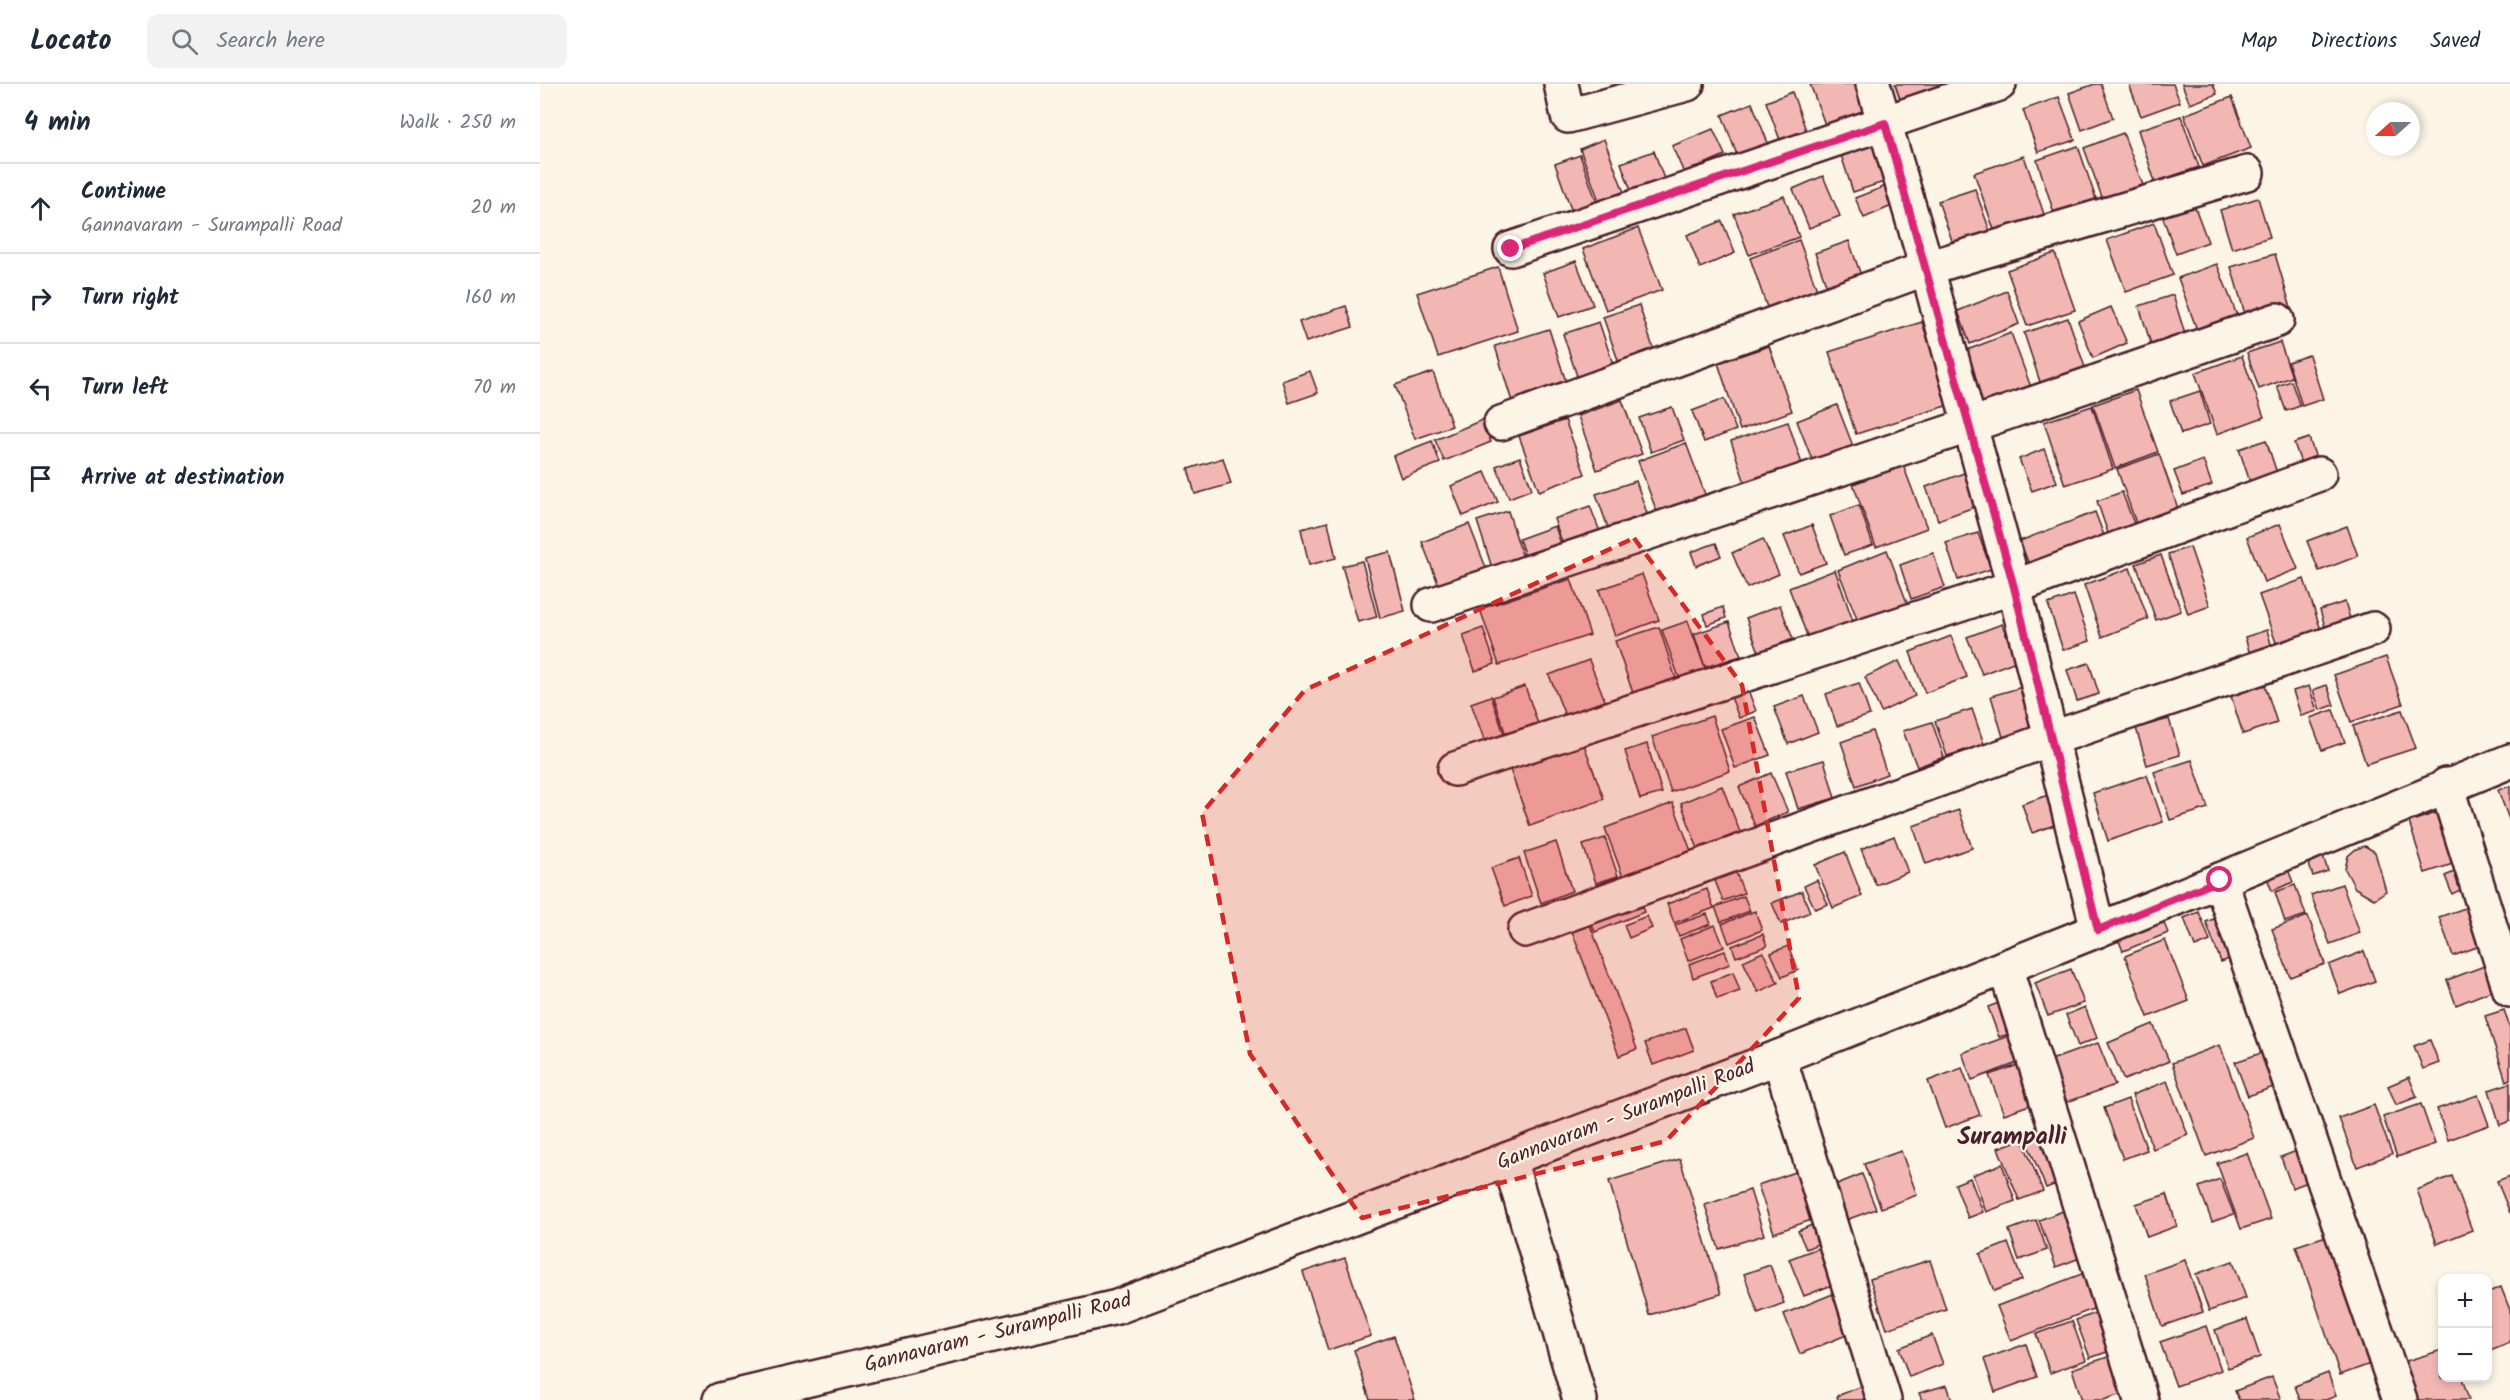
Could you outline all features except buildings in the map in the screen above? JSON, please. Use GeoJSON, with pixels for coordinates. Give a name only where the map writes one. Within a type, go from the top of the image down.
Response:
{"type":"FeatureCollection","features":[{"type":"Feature","properties":{"kind":"street"},"geometry":{"type":"LineString","coordinates":[[1561,84],[1568,116],[1687,84]]}},
{"type":"Feature","properties":{"kind":"street"},"geometry":{"type":"LineString","coordinates":[[1873,84],[1927,268],[1968,426],[2014,587],[2053,738],[2098,930]]}},
{"type":"Feature","properties":{"kind":"street"},"geometry":{"type":"LineString","coordinates":[[1511,249],[1999,84]]}},
{"type":"Feature","properties":{"kind":"street"},"geometry":{"type":"LineString","coordinates":[[1501,423],[1927,268],[2247,173]]}},
{"type":"Feature","properties":{"kind":"street"},"geometry":{"type":"LineString","coordinates":[[1431,605],[1968,426],[2277,320]]}},
{"type":"Feature","properties":{"kind":"street"},"geometry":{"type":"LineString","coordinates":[[1455,769],[2014,587],[2319,474]]}},
{"type":"Feature","properties":{"kind":"street"},"geometry":{"type":"LineString","coordinates":[[1525,930],[2053,738],[2373,629]]}},
{"type":"Feature","properties":{"kind":"street","name":"Gannavaram - Surampalli Road"},"geometry":{"type":"LineString","coordinates":[[720,1400],[1117,1307],[1779,1057],[2098,930],[2446,785],[2510,761]]}},
{"type":"Feature","properties":{"kind":"street"},"geometry":{"type":"LineString","coordinates":[[2446,785],[2510,990]]}},
{"type":"Feature","properties":{"kind":"street"},"geometry":{"type":"LineString","coordinates":[[2220,880],[2400,1400]]}},
{"type":"Feature","properties":{"kind":"street"},"geometry":{"type":"LineString","coordinates":[[2005,967],[2141,1400]]}},
{"type":"Feature","properties":{"kind":"street"},"geometry":{"type":"LineString","coordinates":[[1779,1057],[1884,1400]]}},
{"type":"Feature","properties":{"kind":"street"},"geometry":{"type":"LineString","coordinates":[[1509,1159],[1580,1400]]}},
{"type":"Feature","properties":{"kind":"highlighted area"},"geometry":{"type":"Polygon","coordinates":[[[1634,538],[1742,685],[1799,998],[1666,1141],[1362,1218],[1250,1054],[1202,813],[1305,690],[1634,538]]]}},
{"type":"Feature","properties":{"kind":"district","name":"Surampalli"},"geometry":{"type":"Point","coordinates":[2012,1137]}},
{"type":"Feature","properties":{"kind":"route"},"geometry":{"type":"LineString","coordinates":[[1511,249],[1885,123],[2014,587],[2053,738],[2098,930],[2220,880]]}}]}
